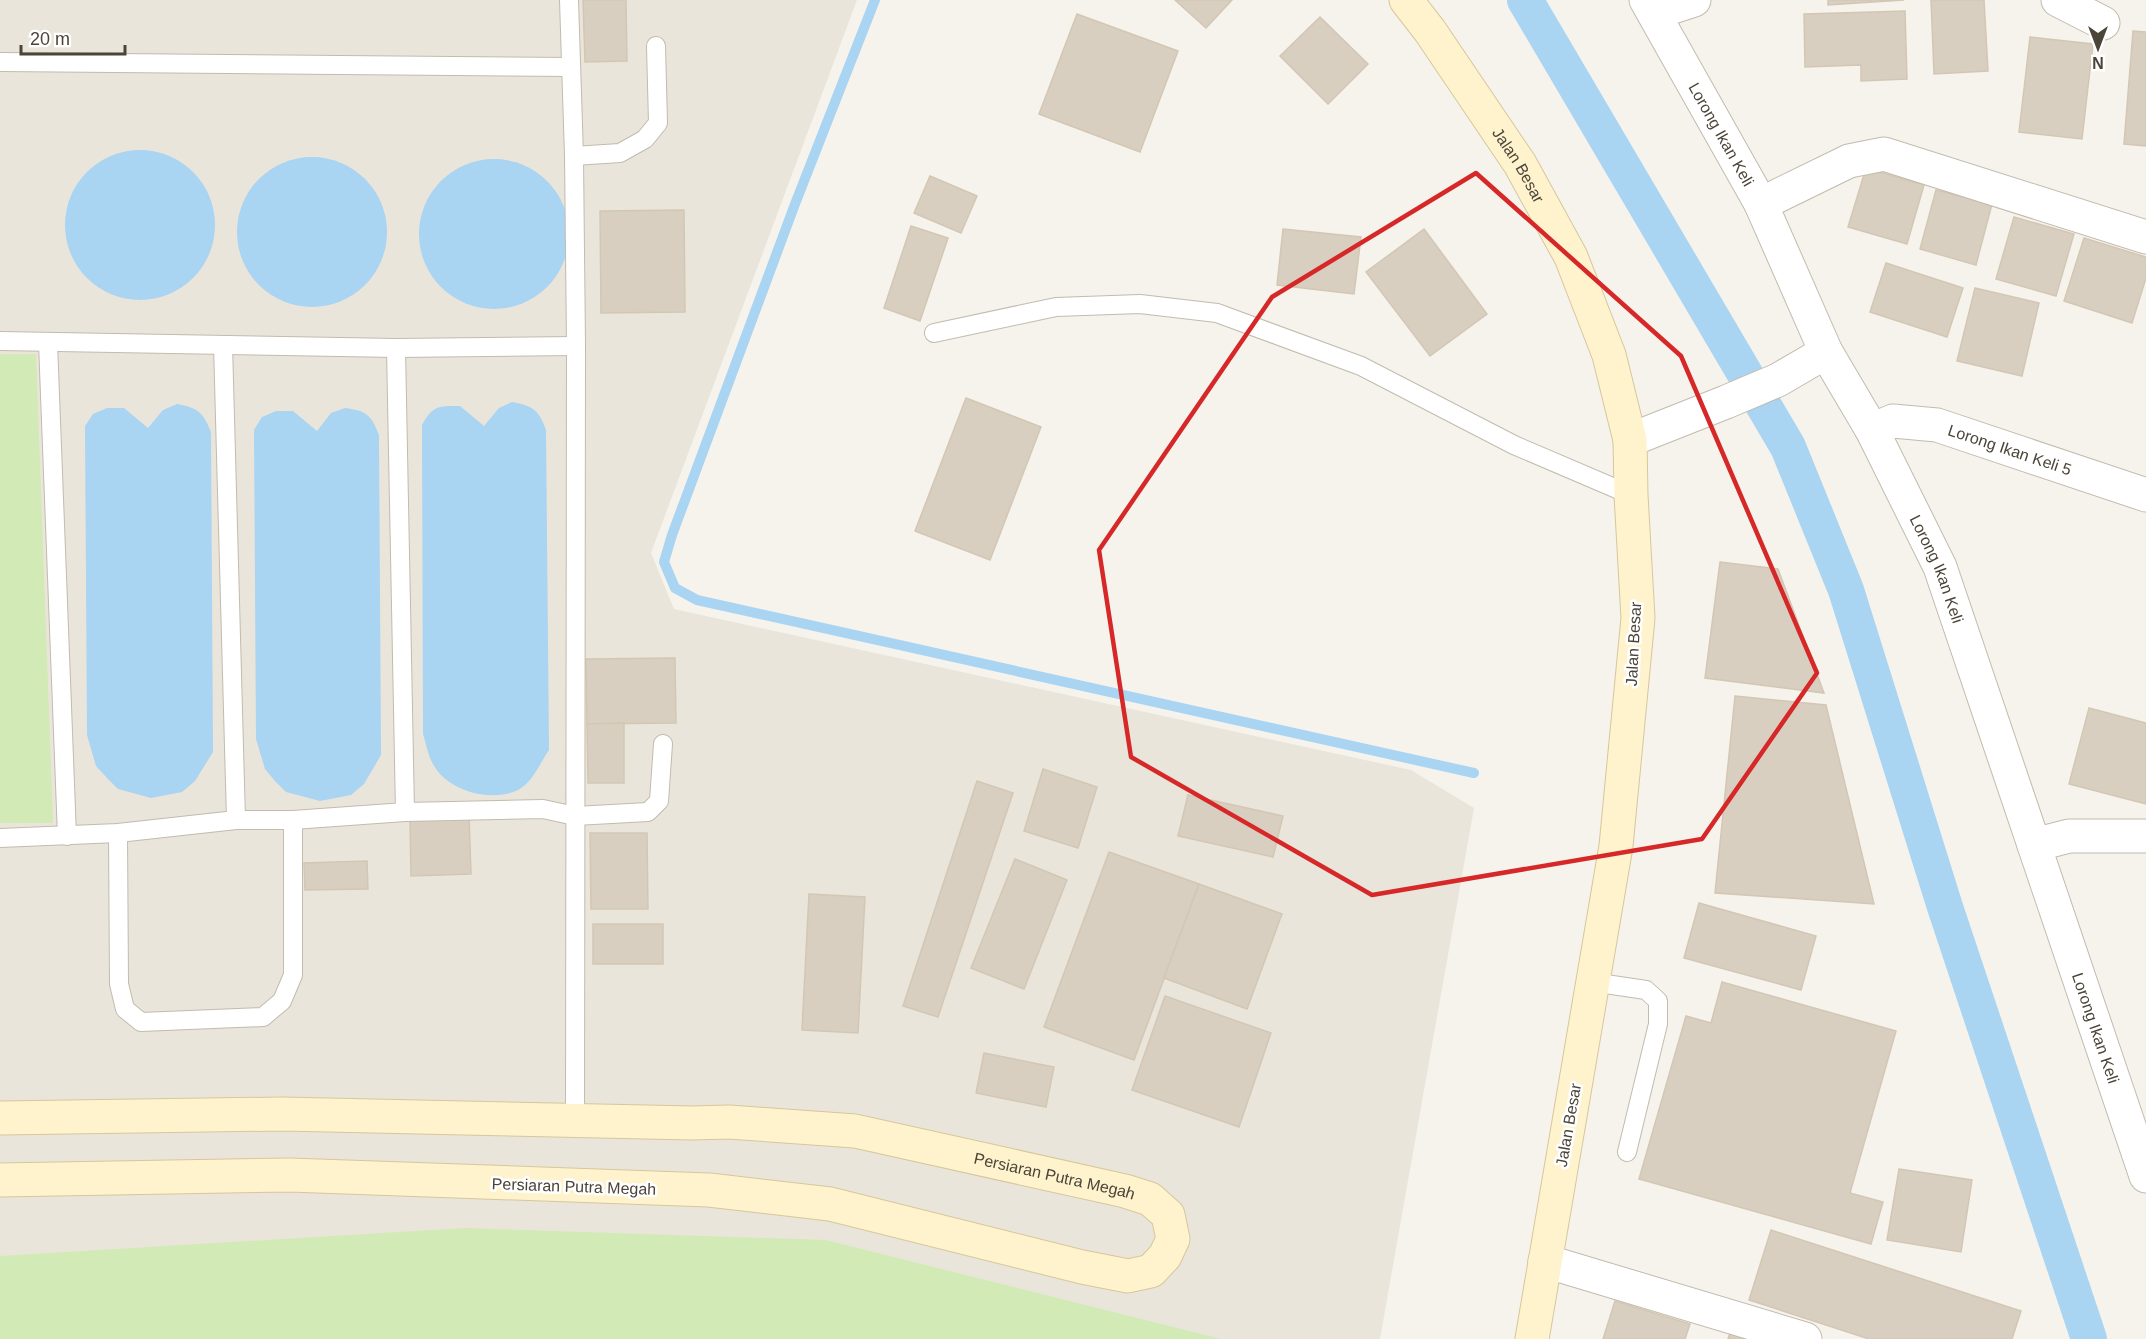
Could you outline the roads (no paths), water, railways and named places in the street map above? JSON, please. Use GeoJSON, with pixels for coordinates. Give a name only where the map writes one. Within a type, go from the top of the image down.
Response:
{"type":"FeatureCollection","features":[{"type":"Feature","properties":{"kind":"street","name":"Jalan Besar"},"geometry":{"type":"LineString","coordinates":[[1406,0],[1430,31],[1520,164],[1571,257],[1608,355],[1630,440],[1638,618],[1616,846],[1532,1339]]}},
{"type":"Feature","properties":{"kind":"street"},"geometry":{"type":"LineString","coordinates":[[1650,6],[1694,0]]}},
{"type":"Feature","properties":{"kind":"street"},"geometry":{"type":"LineString","coordinates":[[2058,0],[2103,23]]}},
{"type":"Feature","properties":{"kind":"street","name":"Lorong Ikan Keli"},"geometry":{"type":"LineString","coordinates":[[1650,6],[1761,204],[1826,352],[1872,430],[1940,567],[2146,1176]]}},
{"type":"Feature","properties":{"kind":"street"},"geometry":{"type":"LineString","coordinates":[[1761,204],[1849,161],[1884,154],[2146,237]]}},
{"type":"Feature","properties":{"kind":"street"},"geometry":{"type":"LineString","coordinates":[[1630,440],[1778,380],[1826,352]]}},
{"type":"Feature","properties":{"kind":"street","name":"Lorong Ikan Keli 5"},"geometry":{"type":"LineString","coordinates":[[1872,430],[1893,421],[1937,425],[2146,495]]}},
{"type":"Feature","properties":{"kind":"street"},"geometry":{"type":"LineString","coordinates":[[2034,845],[2069,836],[2146,836]]}},
{"type":"Feature","properties":{"kind":"street","name":"Persiaran Putra Megah"},"geometry":{"type":"LineString","coordinates":[[0,1118],[282,1114],[729,1122],[855,1131],[1125,1191],[1150,1199],[1168,1215],[1173,1239],[1165,1256],[1151,1271],[1128,1276],[1082,1267],[830,1204],[709,1190],[290,1175],[0,1180]]}},
{"type":"Feature","properties":{"kind":"street"},"geometry":{"type":"LineString","coordinates":[[1545,1261],[1805,1339]]}},
{"type":"Feature","properties":{"kind":"lane"},"geometry":{"type":"LineString","coordinates":[[569,0],[574,156],[576,346],[575,1120]]}},
{"type":"Feature","properties":{"kind":"lane"},"geometry":{"type":"LineString","coordinates":[[574,156],[620,153],[645,139],[658,123],[656,46]]}},
{"type":"Feature","properties":{"kind":"lane"},"geometry":{"type":"LineString","coordinates":[[0,62],[570,67]]}},
{"type":"Feature","properties":{"kind":"lane"},"geometry":{"type":"LineString","coordinates":[[934,333],[1056,307],[1140,304],[1216,313],[1361,366],[1514,445],[1631,495]]}},
{"type":"Feature","properties":{"kind":"lane"},"geometry":{"type":"LineString","coordinates":[[0,342],[396,348],[576,346]]}},
{"type":"Feature","properties":{"kind":"lane"},"geometry":{"type":"LineString","coordinates":[[48,343],[67,836]]}},
{"type":"Feature","properties":{"kind":"lane"},"geometry":{"type":"LineString","coordinates":[[223,345],[236,820]]}},
{"type":"Feature","properties":{"kind":"lane"},"geometry":{"type":"LineString","coordinates":[[396,348],[405,812]]}},
{"type":"Feature","properties":{"kind":"lane"},"geometry":{"type":"LineString","coordinates":[[0,838],[118,833],[236,820],[293,820],[405,812],[543,809],[575,816],[648,812],[659,801],[663,744]]}},
{"type":"Feature","properties":{"kind":"lane"},"geometry":{"type":"LineString","coordinates":[[118,833],[119,984],[125,1009],[141,1022],[263,1017],[282,1001],[293,975],[293,820]]}},
{"type":"Feature","properties":{"kind":"lane"},"geometry":{"type":"LineString","coordinates":[[1592,982],[1646,990],[1658,1001],[1658,1024],[1627,1152]]}},
{"type":"Feature","properties":{"kind":"water"},"geometry":{"type":"Polygon","coordinates":[[[140,150],[155,151],[169,156],[182,162],[193,172],[203,183],[209,196],[214,210],[214,240],[209,254],[203,267],[193,278],[182,288],[169,294],[155,299],[140,300],[125,299],[111,294],[98,288],[87,278],[77,267],[71,254],[66,240],[65,225],[66,210],[71,196],[77,183],[87,172],[98,162],[111,156],[125,151],[140,150]]]}},
{"type":"Feature","properties":{"kind":"water"},"geometry":{"type":"Polygon","coordinates":[[[312,157],[341,162],[354,169],[365,179],[375,190],[382,203],[387,232],[382,261],[375,274],[365,285],[354,295],[341,302],[312,307],[283,302],[270,295],[259,285],[249,274],[242,261],[237,232],[242,203],[249,190],[259,179],[270,169],[283,162],[312,157]]]}},
{"type":"Feature","properties":{"kind":"water"},"geometry":{"type":"Polygon","coordinates":[[[494,159],[509,160],[523,165],[547,181],[563,205],[568,219],[568,249],[563,263],[547,287],[523,303],[509,308],[494,309],[479,308],[465,303],[441,287],[425,263],[420,249],[419,234],[420,219],[425,205],[441,181],[465,165],[479,160],[494,159]]]}},
{"type":"Feature","properties":{"kind":"water"},"geometry":{"type":"Polygon","coordinates":[[[512,402],[525,405],[538,413],[546,430],[549,750],[523,787],[507,794],[483,795],[459,788],[440,773],[433,764],[423,734],[422,425],[437,408],[460,406],[484,426],[499,408],[512,402]]]}},
{"type":"Feature","properties":{"kind":"water"},"geometry":{"type":"Polygon","coordinates":[[[177,404],[199,412],[211,432],[213,752],[195,781],[182,792],[151,798],[118,789],[96,766],[87,735],[85,426],[93,414],[107,408],[124,408],[148,428],[163,410],[177,404]]]}},
{"type":"Feature","properties":{"kind":"water"},"geometry":{"type":"Polygon","coordinates":[[[345,408],[367,415],[379,435],[381,755],[364,784],[351,795],[320,801],[286,792],[265,769],[256,739],[254,430],[262,417],[276,411],[293,411],[317,431],[331,413],[345,408]]]}},
{"type":"Feature","properties":{"kind":"waterway"},"geometry":{"type":"LineString","coordinates":[[875,0],[795,204],[672,535],[664,562],[675,588],[697,600],[1474,773]]}},
{"type":"Feature","properties":{"kind":"waterway"},"geometry":{"type":"LineString","coordinates":[[1525,0],[1788,447],[1846,590],[1945,907],[2089,1339]]}}]}
